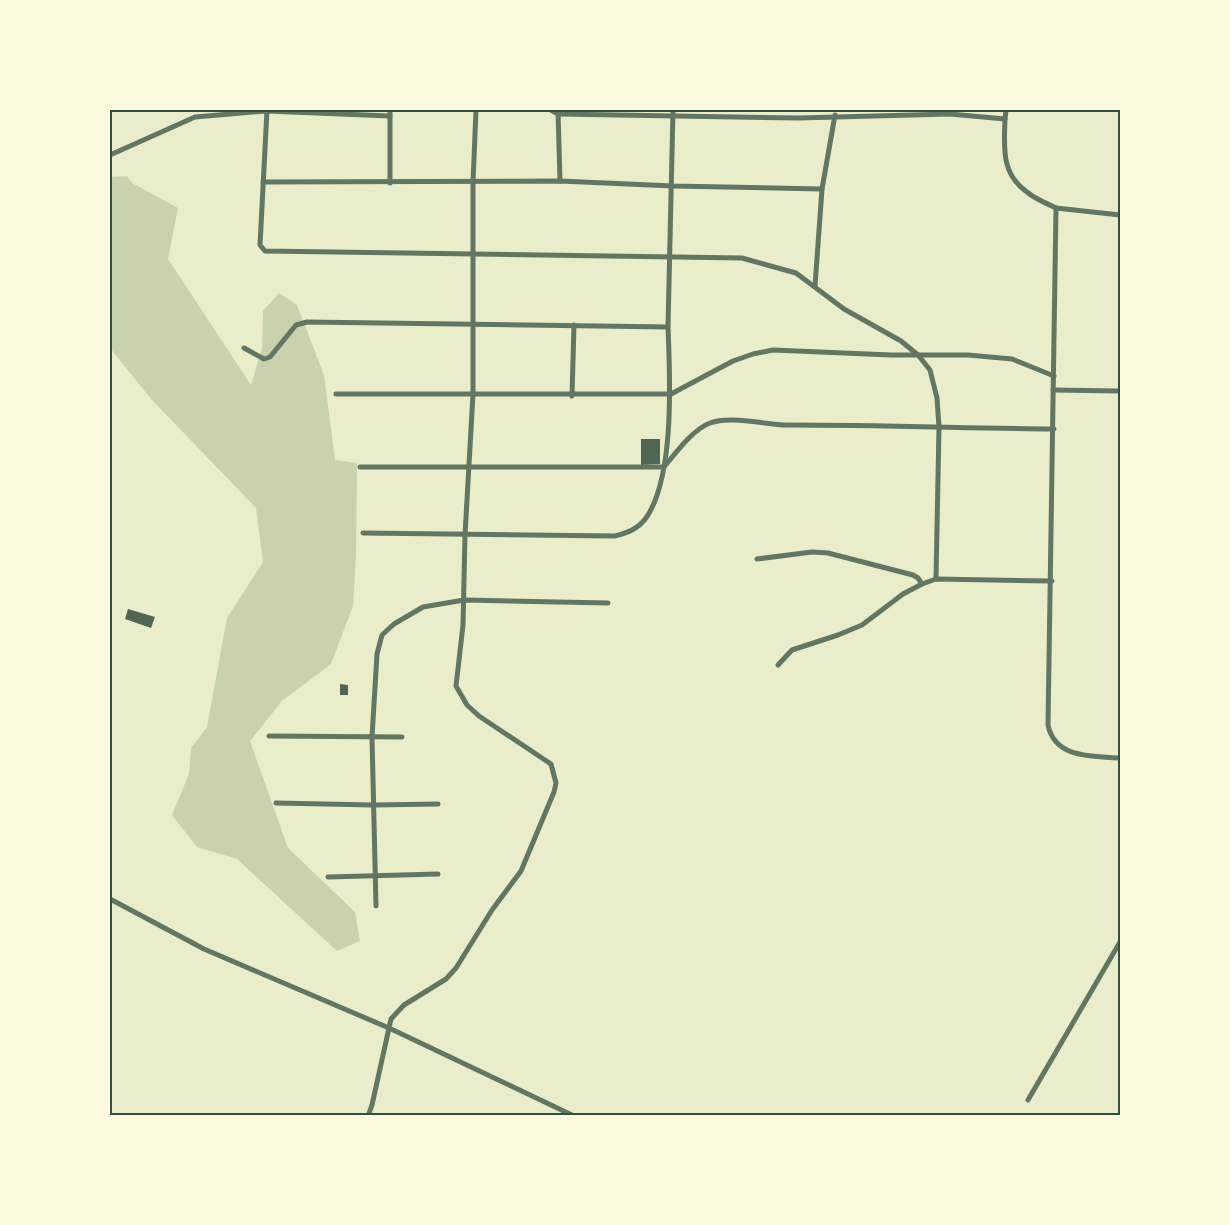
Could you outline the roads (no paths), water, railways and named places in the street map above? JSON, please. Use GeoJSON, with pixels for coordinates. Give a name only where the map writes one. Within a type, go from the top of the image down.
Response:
{"type":"FeatureCollection","features":[{"type":"Feature","properties":{"kind":"street"},"geometry":{"type":"LineString","coordinates":[[110,155],[195,117],[267,110],[390,113],[390,183]]}},
{"type":"Feature","properties":{"kind":"street"},"geometry":{"type":"LineString","coordinates":[[267,110],[260,245],[265,251],[742,258],[796,273],[844,309],[902,341],[930,370],[937,398],[939,427],[936,579]]}},
{"type":"Feature","properties":{"kind":"street"},"geometry":{"type":"LineString","coordinates":[[368,1116],[391,1018],[396,1012],[446,980],[456,968],[492,910],[522,872],[556,783],[551,764],[479,716],[467,705],[458,691],[456,681],[464,600],[473,394],[473,182],[476,110]]}},
{"type":"Feature","properties":{"kind":"street"},"geometry":{"type":"LineString","coordinates":[[551,110],[799,118],[835,115],[950,114],[1005,119]]}},
{"type":"Feature","properties":{"kind":"street"},"geometry":{"type":"LineString","coordinates":[[799,118],[800,110]]}},
{"type":"Feature","properties":{"kind":"street"},"geometry":{"type":"LineString","coordinates":[[1006,110],[1003,156],[1012,178],[1026,192],[1056,208],[1120,215]]}},
{"type":"Feature","properties":{"kind":"street"},"geometry":{"type":"LineString","coordinates":[[558,112],[560,181]]}},
{"type":"Feature","properties":{"kind":"street"},"geometry":{"type":"LineString","coordinates":[[363,533],[615,536],[631,532],[645,519],[657,495],[664,467],[671,394],[668,327],[673,113]]}},
{"type":"Feature","properties":{"kind":"street"},"geometry":{"type":"LineString","coordinates":[[815,286],[822,189],[835,115]]}},
{"type":"Feature","properties":{"kind":"street"},"geometry":{"type":"LineString","coordinates":[[264,182],[560,181],[822,189]]}},
{"type":"Feature","properties":{"kind":"street"},"geometry":{"type":"LineString","coordinates":[[1056,208],[1048,725],[1050,736],[1062,748],[1079,755],[1120,758]]}},
{"type":"Feature","properties":{"kind":"street"},"geometry":{"type":"LineString","coordinates":[[244,348],[264,359],[270,357],[296,325],[307,322],[668,327]]}},
{"type":"Feature","properties":{"kind":"street"},"geometry":{"type":"LineString","coordinates":[[572,396],[574,326]]}},
{"type":"Feature","properties":{"kind":"street"},"geometry":{"type":"LineString","coordinates":[[336,394],[572,396],[671,394],[733,361],[773,350],[968,355],[1012,359],[1054,376]]}},
{"type":"Feature","properties":{"kind":"street"},"geometry":{"type":"LineString","coordinates":[[1053,390],[1120,391]]}},
{"type":"Feature","properties":{"kind":"street"},"geometry":{"type":"LineString","coordinates":[[360,467],[664,467],[692,436],[710,423],[730,420],[785,425],[1054,429]]}},
{"type":"Feature","properties":{"kind":"street"},"geometry":{"type":"LineString","coordinates":[[757,559],[812,552],[828,553],[913,575],[922,584]]}},
{"type":"Feature","properties":{"kind":"street"},"geometry":{"type":"LineString","coordinates":[[778,665],[792,650],[862,625],[903,594],[936,579],[1052,581]]}},
{"type":"Feature","properties":{"kind":"street"},"geometry":{"type":"LineString","coordinates":[[376,906],[372,737],[377,654],[382,635],[394,624],[423,608],[464,600],[608,603]]}},
{"type":"Feature","properties":{"kind":"street"},"geometry":{"type":"LineString","coordinates":[[269,736],[402,737]]}},
{"type":"Feature","properties":{"kind":"street"},"geometry":{"type":"LineString","coordinates":[[276,803],[438,804]]}},
{"type":"Feature","properties":{"kind":"street"},"geometry":{"type":"LineString","coordinates":[[328,877],[438,873]]}},
{"type":"Feature","properties":{"kind":"street"},"geometry":{"type":"LineString","coordinates":[[110,898],[204,949],[389,1028],[574,1116]]}},
{"type":"Feature","properties":{"kind":"street"},"geometry":{"type":"LineString","coordinates":[[1028,1100],[1120,942]]}}]}
